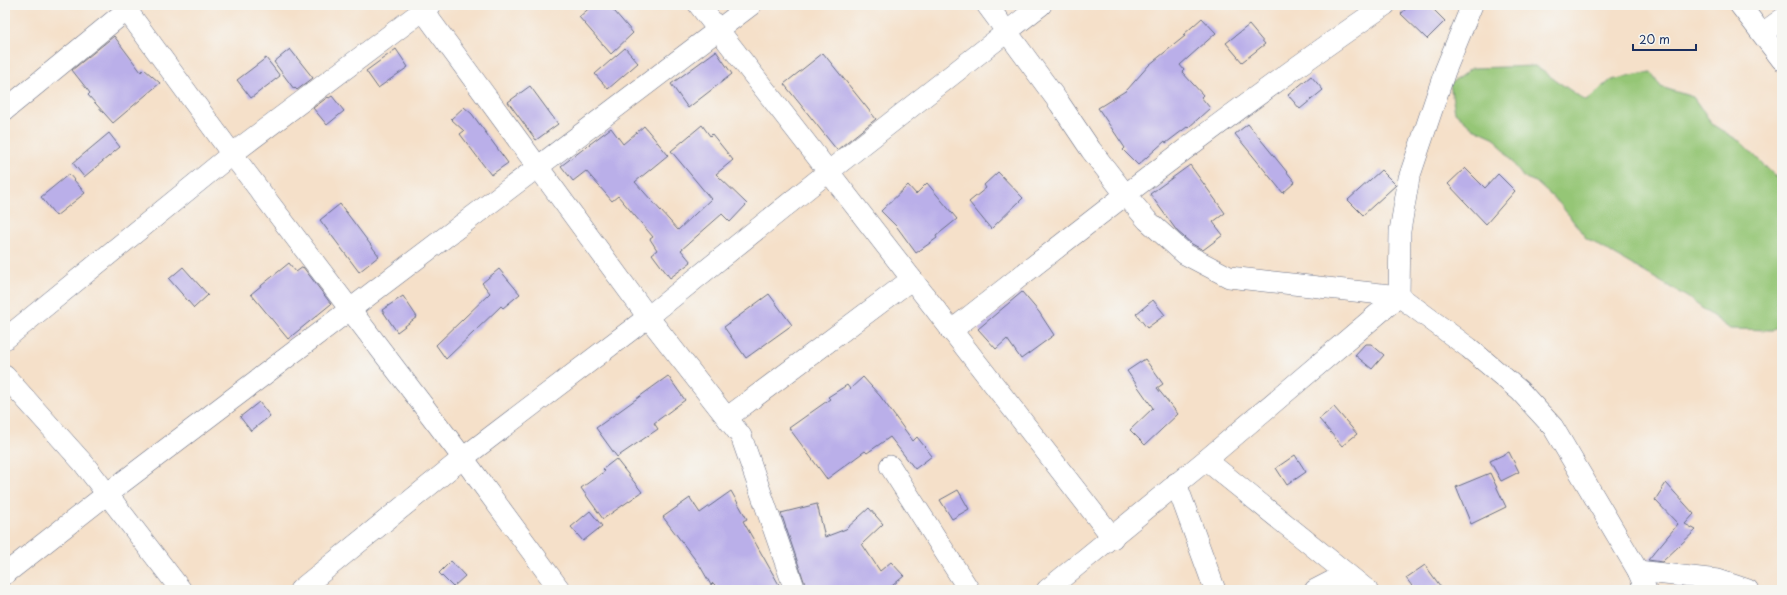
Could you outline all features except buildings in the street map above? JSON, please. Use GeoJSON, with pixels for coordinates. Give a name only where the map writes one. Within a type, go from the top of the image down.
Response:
{"type":"FeatureCollection","features":[{"type":"Feature","properties":{"kind":"street"},"geometry":{"type":"LineString","coordinates":[[699,5],[1113,538]]}},
{"type":"Feature","properties":{"kind":"street"},"geometry":{"type":"LineString","coordinates":[[5,574],[107,494],[751,5]]}},
{"type":"Feature","properties":{"kind":"street"},"geometry":{"type":"LineString","coordinates":[[987,5],[1060,104],[1091,150],[1125,194],[1147,220],[1184,254],[1230,277],[1399,296],[1469,348],[1520,391],[1553,426],[1638,571],[1646,590]]}},
{"type":"Feature","properties":{"kind":"street"},"geometry":{"type":"LineString","coordinates":[[300,590],[463,458],[648,318],[828,172],[1041,5]]}},
{"type":"Feature","properties":{"kind":"street"},"geometry":{"type":"LineString","coordinates":[[951,331],[1125,194],[1322,48],[1385,5]]}},
{"type":"Feature","properties":{"kind":"street"},"geometry":{"type":"LineString","coordinates":[[1047,590],[1113,538],[1399,296],[1400,231],[1409,178],[1445,71],[1472,5]]}},
{"type":"Feature","properties":{"kind":"street"},"geometry":{"type":"LineString","coordinates":[[1740,5],[1763,33],[1782,60]]}},
{"type":"Feature","properties":{"kind":"street"},"geometry":{"type":"LineString","coordinates":[[5,110],[125,7],[232,154],[463,458],[560,590]]}},
{"type":"Feature","properties":{"kind":"street"},"geometry":{"type":"LineString","coordinates":[[5,339],[232,154],[424,7],[648,318],[728,417],[741,436],[750,457],[795,590]]}},
{"type":"Feature","properties":{"kind":"street"},"geometry":{"type":"LineString","coordinates":[[1763,33],[1782,19]]}},
{"type":"Feature","properties":{"kind":"street"},"geometry":{"type":"LineString","coordinates":[[728,417],[912,279]]}},
{"type":"Feature","properties":{"kind":"street"},"geometry":{"type":"LineString","coordinates":[[5,376],[84,464],[181,590]]}},
{"type":"Feature","properties":{"kind":"street"},"geometry":{"type":"LineString","coordinates":[[1206,460],[1367,590]]}},
{"type":"Feature","properties":{"kind":"street"},"geometry":{"type":"LineString","coordinates":[[890,466],[969,590]]}},
{"type":"Feature","properties":{"kind":"street"},"geometry":{"type":"LineString","coordinates":[[1176,484],[1215,590]]}},
{"type":"Feature","properties":{"kind":"street"},"geometry":{"type":"LineString","coordinates":[[1638,571],[1718,580],[1748,590]]}},
{"type":"Feature","properties":{"kind":"street"},"geometry":{"type":"LineString","coordinates":[[1315,590],[1346,574]]}},
{"type":"Feature","properties":{"kind":"green space"},"geometry":{"type":"Polygon","coordinates":[[[1535,66],[1586,101],[1611,80],[1651,72],[1661,87],[1693,97],[1713,125],[1741,142],[1782,183],[1782,324],[1772,330],[1730,329],[1687,297],[1586,238],[1560,204],[1536,182],[1523,177],[1495,138],[1473,128],[1455,112],[1450,84],[1472,68],[1535,66]]]}}]}
